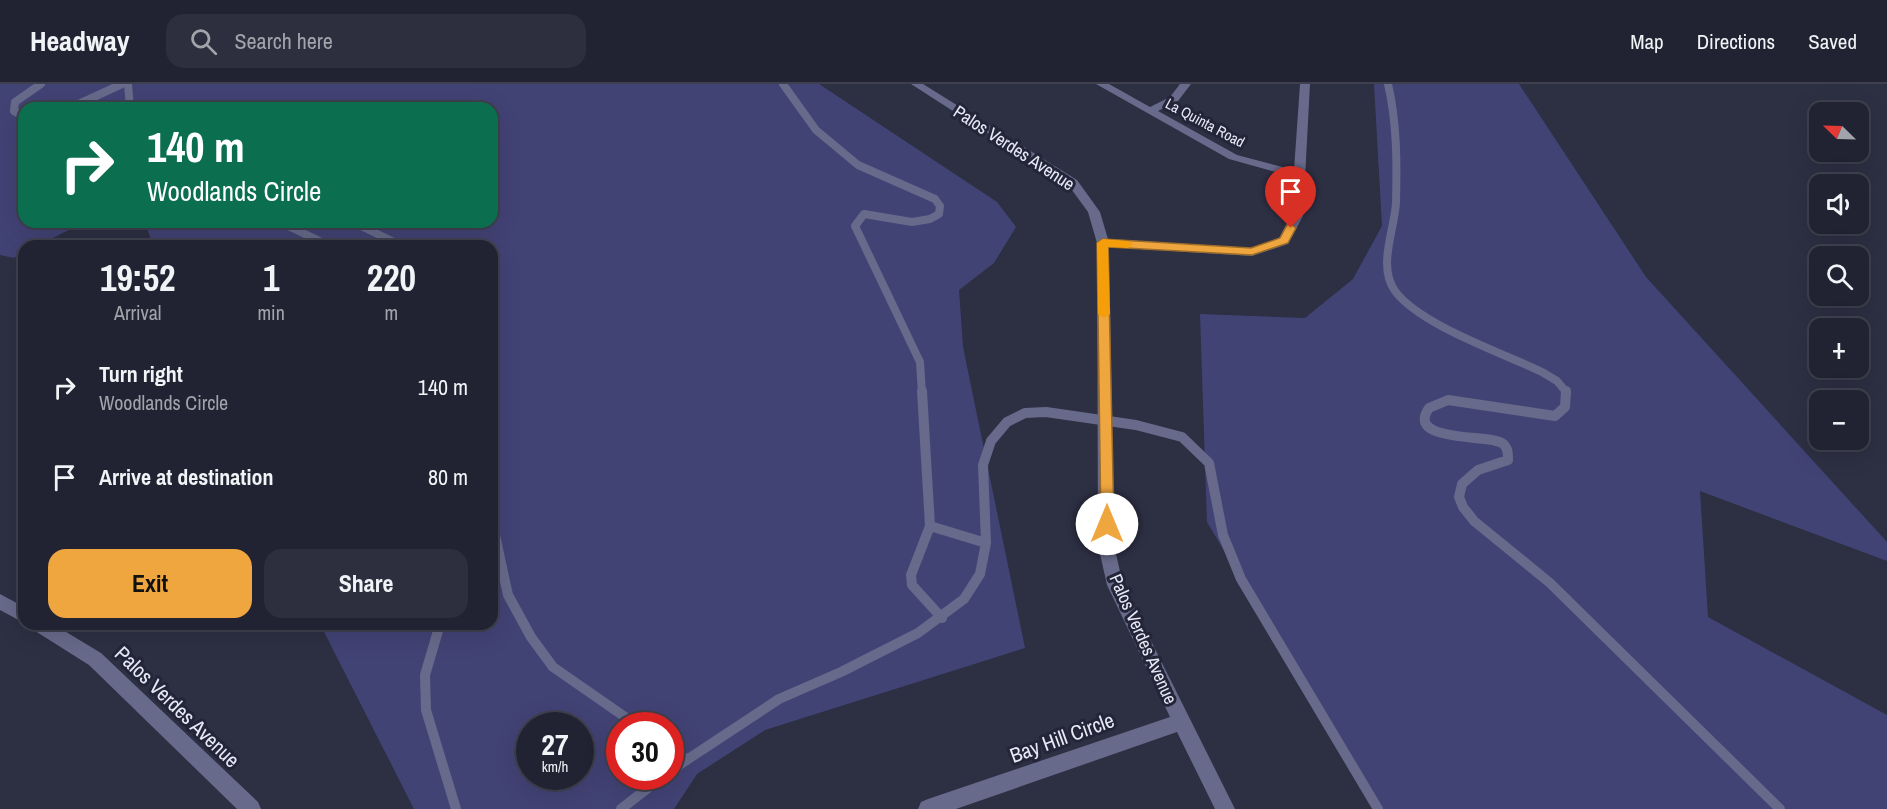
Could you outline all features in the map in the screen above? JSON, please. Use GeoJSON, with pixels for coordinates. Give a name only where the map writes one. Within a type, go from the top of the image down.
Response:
{"type":"FeatureCollection","features":[{"type":"Feature","properties":{"kind":"street","name":"Palos Verdes Avenue"},"geometry":{"type":"LineString","coordinates":[[916,84],[1073,183],[1094,212],[1103,243],[1106,545],[1115,585],[1180,722],[1225,809]]}},
{"type":"Feature","properties":{"kind":"street","name":"La Quinta Road"},"geometry":{"type":"LineString","coordinates":[[1101,84],[1233,157],[1299,176]]}},
{"type":"Feature","properties":{"kind":"street"},"geometry":{"type":"LineString","coordinates":[[1150,111],[1174,99],[1186,84]]}},
{"type":"Feature","properties":{"kind":"street"},"geometry":{"type":"LineString","coordinates":[[1103,243],[1252,252],[1270,248],[1284,241],[1297,216],[1305,84]]}},
{"type":"Feature","properties":{"kind":"street"},"geometry":{"type":"LineString","coordinates":[[0,601],[18,612]]}},
{"type":"Feature","properties":{"kind":"street","name":"Palos Verdes Avenue"},"geometry":{"type":"LineString","coordinates":[[48,630],[95,659],[251,809]]}},
{"type":"Feature","properties":{"kind":"street","name":"Bay Hill Circle"},"geometry":{"type":"LineString","coordinates":[[928,809],[962,804],[1180,722]]}},
{"type":"Feature","properties":{"kind":"lane"},"geometry":{"type":"LineString","coordinates":[[18,113],[14,111],[15,102],[41,84]]}},
{"type":"Feature","properties":{"kind":"lane"},"geometry":{"type":"LineString","coordinates":[[83,102],[122,84]]}},
{"type":"Feature","properties":{"kind":"lane"},"geometry":{"type":"LineString","coordinates":[[128,84],[129,102]]}},
{"type":"Feature","properties":{"kind":"lane"},"geometry":{"type":"LineString","coordinates":[[783,84],[816,130],[858,165],[935,199],[940,206],[939,214],[930,221],[918,224],[878,213],[864,214],[855,226],[859,239],[877,267],[920,362],[930,526],[911,575],[912,585],[942,618]]}},
{"type":"Feature","properties":{"kind":"lane"},"geometry":{"type":"LineString","coordinates":[[1388,84],[1395,134],[1396,205],[1389,280],[1396,293],[1443,325],[1542,372],[1557,381],[1567,392],[1565,407],[1555,416],[1448,400],[1433,403],[1427,410],[1425,418],[1439,434],[1495,440],[1506,445],[1509,452],[1508,460],[1478,470],[1462,484],[1459,497],[1463,507],[1474,521],[1550,583],[1780,809]]}},
{"type":"Feature","properties":{"kind":"lane"},"geometry":{"type":"LineString","coordinates":[[292,228],[318,240]]}},
{"type":"Feature","properties":{"kind":"lane"},"geometry":{"type":"LineString","coordinates":[[365,228],[390,240]]}},
{"type":"Feature","properties":{"kind":"lane"},"geometry":{"type":"LineString","coordinates":[[686,759],[779,699],[841,672],[918,633],[942,618],[964,599],[980,574],[986,543],[983,465],[991,441],[1007,422],[1025,413],[1046,412],[1136,425],[1182,437],[1209,463],[1223,535],[1240,579],[1378,809]]}},
{"type":"Feature","properties":{"kind":"lane"},"geometry":{"type":"LineString","coordinates":[[930,526],[986,543]]}},
{"type":"Feature","properties":{"kind":"lane"},"geometry":{"type":"LineString","coordinates":[[498,549],[508,595],[531,637],[553,667],[618,712]]}},
{"type":"Feature","properties":{"kind":"lane"},"geometry":{"type":"LineString","coordinates":[[438,630],[425,675],[426,710],[456,809]]}},
{"type":"Feature","properties":{"kind":"lane"},"geometry":{"type":"LineString","coordinates":[[621,809],[645,790]]}},
{"type":"Feature","properties":{"kind":"shaded area"},"geometry":{"type":"Polygon","coordinates":[[[0,84],[819,84],[997,202],[1016,227],[994,263],[959,290],[963,347],[1025,648],[765,730],[697,774],[674,809],[414,809],[323,630],[498,630],[498,240],[151,240],[147,228],[498,228],[498,102],[18,102],[18,228],[74,228],[49,240],[18,240],[18,256],[14,258],[0,255],[0,84]]]}},
{"type":"Feature","properties":{"kind":"shaded area"},"geometry":{"type":"Polygon","coordinates":[[[1374,84],[1519,84],[1646,277],[1887,542],[1887,561],[1700,491],[1708,617],[1887,715],[1887,809],[1377,809],[1207,522],[1200,314],[1305,318],[1353,279],[1382,226],[1374,84]]]}},
{"type":"Feature","properties":{"kind":"slow traffic"},"geometry":{"type":"LineString","coordinates":[[1104,314],[1103,243],[1128,244]]}},
{"type":"Feature","properties":{"kind":"route"},"geometry":{"type":"LineString","coordinates":[[1107,524],[1103,243],[1252,252],[1270,248],[1284,241],[1291,228]]}}]}
